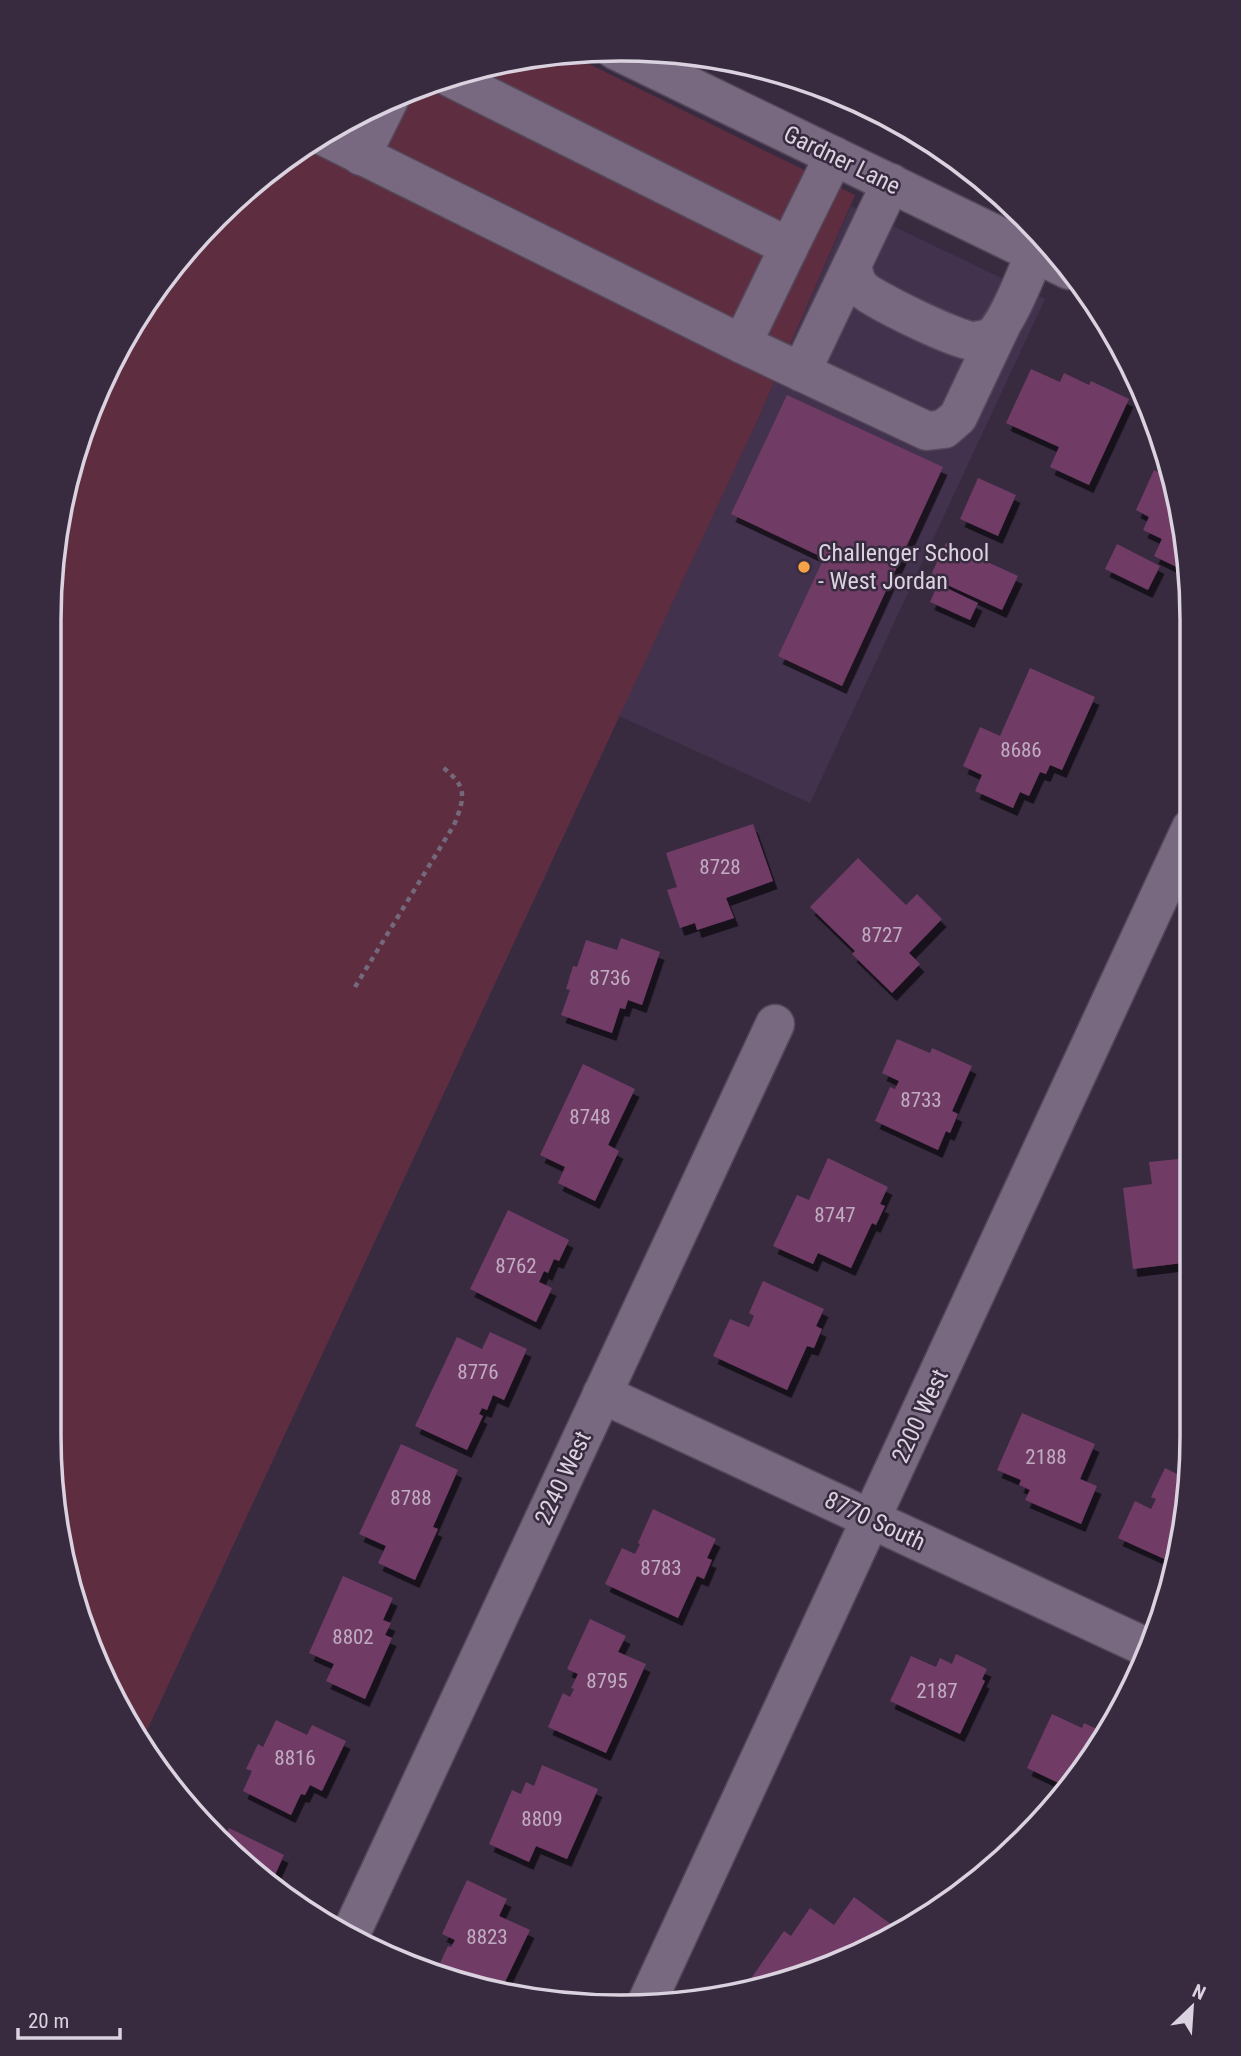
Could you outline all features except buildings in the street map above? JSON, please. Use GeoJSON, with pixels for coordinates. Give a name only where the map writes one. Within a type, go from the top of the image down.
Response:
{"type":"FeatureCollection","features":[{"type":"Feature","properties":{"kind":"street","name":"Gardner Lane"},"geometry":{"type":"LineString","coordinates":[[639,62],[1045,257]]}},
{"type":"Feature","properties":{"kind":"street"},"geometry":{"type":"LineString","coordinates":[[463,84],[789,247]]}},
{"type":"Feature","properties":{"kind":"street"},"geometry":{"type":"LineString","coordinates":[[361,156],[380,116]]}},
{"type":"Feature","properties":{"kind":"street"},"geometry":{"type":"LineString","coordinates":[[333,141],[742,344],[928,431],[944,429],[958,417],[1001,326]]}},
{"type":"Feature","properties":{"kind":"street"},"geometry":{"type":"LineString","coordinates":[[742,344],[834,156]]}},
{"type":"Feature","properties":{"kind":"street"},"geometry":{"type":"LineString","coordinates":[[801,372],[891,183]]}},
{"type":"Feature","properties":{"kind":"street"},"geometry":{"type":"LineString","coordinates":[[853,263],[853,276],[862,289],[881,301],[973,341],[989,338],[1053,266]]}},
{"type":"Feature","properties":{"kind":"street","name":"2200 West"},"geometry":{"type":"LineString","coordinates":[[652,1994],[1180,852]]}},
{"type":"Feature","properties":{"kind":"street","name":"2240 West"},"geometry":{"type":"LineString","coordinates":[[354,1927],[775,1024]]}},
{"type":"Feature","properties":{"kind":"street","name":"8770 South"},"geometry":{"type":"LineString","coordinates":[[602,1394],[1139,1644]]}},
{"type":"Feature","properties":{"kind":"path"},"geometry":{"type":"LineString","coordinates":[[355,987],[458,815],[463,792],[457,778],[441,766]]}},
{"type":"Feature","properties":{"kind":"shaded area"},"geometry":{"type":"Polygon","coordinates":[[[585,62],[855,195],[758,419],[147,1731],[104,1650],[80,1580],[66,1508],[61,1436],[62,584],[72,511],[80,476],[104,406],[119,373],[156,310],[200,252],[252,200],[310,156],[373,119],[441,91],[511,72],[585,62]]]}},
{"type":"Feature","properties":{"kind":"shaded area","name":"Challenger School - West Jordan"},"geometry":{"type":"Polygon","coordinates":[[[851,206],[1045,299],[810,803],[619,716],[758,419],[851,206]]]}},
{"type":"Feature","properties":{"kind":"place","name":"Challenger School - West Jordan"},"geometry":{"type":"Point","coordinates":[804,567]}}]}
